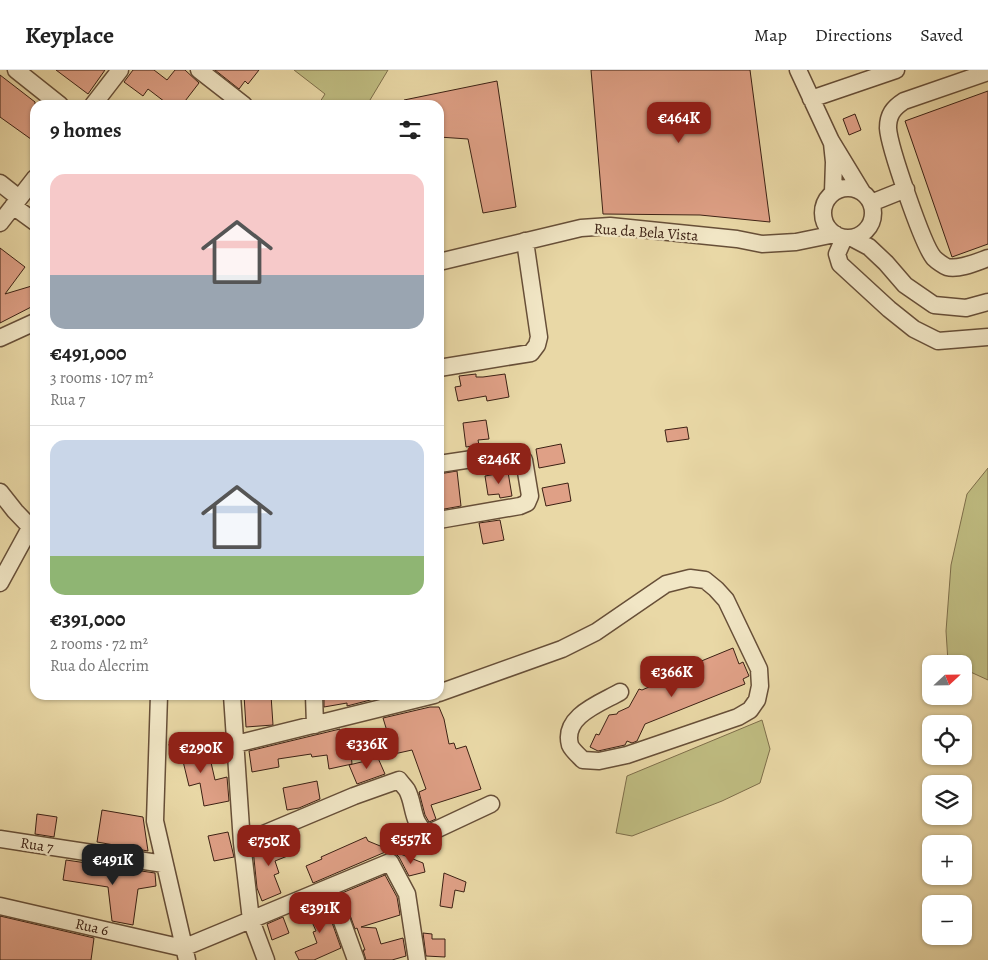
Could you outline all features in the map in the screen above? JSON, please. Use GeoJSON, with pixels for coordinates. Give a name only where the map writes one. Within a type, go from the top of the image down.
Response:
{"type":"FeatureCollection","features":[{"type":"Feature","properties":{"kind":"street"},"geometry":{"type":"LineString","coordinates":[[16,70],[54,100]]}},
{"type":"Feature","properties":{"kind":"street"},"geometry":{"type":"LineString","coordinates":[[97,100],[120,70]]}},
{"type":"Feature","properties":{"kind":"street"},"geometry":{"type":"LineString","coordinates":[[199,70],[238,100]]}},
{"type":"Feature","properties":{"kind":"street"},"geometry":{"type":"LineString","coordinates":[[798,70],[832,141],[867,197],[873,216],[867,230],[860,235],[844,237]]}},
{"type":"Feature","properties":{"kind":"street"},"geometry":{"type":"LineString","coordinates":[[812,99],[896,70]]}},
{"type":"Feature","properties":{"kind":"street"},"geometry":{"type":"LineString","coordinates":[[988,72],[904,101],[896,106],[890,114],[888,127],[890,145],[925,240],[934,258],[947,267],[966,266],[988,258]]}},
{"type":"Feature","properties":{"kind":"street"},"geometry":{"type":"LineString","coordinates":[[832,141],[834,192]]}},
{"type":"Feature","properties":{"kind":"street"},"geometry":{"type":"LineString","coordinates":[[0,183],[30,217]]}},
{"type":"Feature","properties":{"kind":"street"},"geometry":{"type":"LineString","coordinates":[[0,223],[30,184]]}},
{"type":"Feature","properties":{"kind":"street"},"geometry":{"type":"LineString","coordinates":[[906,189],[867,197],[848,188],[834,192],[824,204],[824,221],[828,229],[869,246],[905,285],[934,305],[966,308],[988,302]]}},
{"type":"Feature","properties":{"kind":"street"},"geometry":{"type":"LineString","coordinates":[[796,242],[809,230],[823,212]]}},
{"type":"Feature","properties":{"kind":"street"},"geometry":{"type":"LineString","coordinates":[[871,223],[886,263]]}},
{"type":"Feature","properties":{"kind":"street","name":"Rua da Bela Vista"},"geometry":{"type":"LineString","coordinates":[[444,261],[581,228],[610,226],[737,239],[762,244],[844,237]]}},
{"type":"Feature","properties":{"kind":"street"},"geometry":{"type":"LineString","coordinates":[[844,237],[836,254],[840,264],[914,329],[938,341],[988,337]]}},
{"type":"Feature","properties":{"kind":"street"},"geometry":{"type":"LineString","coordinates":[[444,367],[531,353],[538,345],[525,241]]}},
{"type":"Feature","properties":{"kind":"street"},"geometry":{"type":"LineString","coordinates":[[0,338],[30,324]]}},
{"type":"Feature","properties":{"kind":"street"},"geometry":{"type":"LineString","coordinates":[[444,463],[512,453],[518,455],[524,460],[530,496],[527,503],[520,506],[444,519]]}},
{"type":"Feature","properties":{"kind":"street"},"geometry":{"type":"LineString","coordinates":[[0,492],[30,527]]}},
{"type":"Feature","properties":{"kind":"street"},"geometry":{"type":"LineString","coordinates":[[0,582],[30,535]]}},
{"type":"Feature","properties":{"kind":"street"},"geometry":{"type":"LineString","coordinates":[[444,691],[562,648],[596,632],[666,584],[690,578],[705,580],[726,600],[759,669],[760,686],[757,700],[750,710],[738,717],[627,755],[599,761],[583,760],[570,746],[570,729],[580,715],[620,692]]}},
{"type":"Feature","properties":{"kind":"street"},"geometry":{"type":"LineString","coordinates":[[159,700],[155,821],[185,954],[251,920],[390,862],[407,894],[417,960]]}},
{"type":"Feature","properties":{"kind":"street"},"geometry":{"type":"LineString","coordinates":[[232,700],[242,843],[251,920],[266,960]]}},
{"type":"Feature","properties":{"kind":"street"},"geometry":{"type":"LineString","coordinates":[[314,700],[315,725]]}},
{"type":"Feature","properties":{"kind":"street"},"geometry":{"type":"LineString","coordinates":[[236,744],[414,700]]}},
{"type":"Feature","properties":{"kind":"street"},"geometry":{"type":"LineString","coordinates":[[242,843],[354,796],[399,780],[407,790],[413,814],[427,834],[490,804]]}},
{"type":"Feature","properties":{"kind":"street","name":"Rua 7"},"geometry":{"type":"LineString","coordinates":[[0,839],[164,864]]}},
{"type":"Feature","properties":{"kind":"street"},"geometry":{"type":"LineString","coordinates":[[330,888],[356,960]]}},
{"type":"Feature","properties":{"kind":"street","name":"Rua 6"},"geometry":{"type":"LineString","coordinates":[[0,906],[185,954]]}},
{"type":"Feature","properties":{"kind":"shaded area"},"geometry":{"type":"Polygon","coordinates":[[[294,70],[388,70],[370,100],[321,100],[325,94],[294,70]]]}},
{"type":"Feature","properties":{"kind":"shaded area"},"geometry":{"type":"Polygon","coordinates":[[[988,468],[988,680],[972,673],[972,655],[948,655],[946,631],[951,565],[967,494],[988,468]]]}},
{"type":"Feature","properties":{"kind":"shaded area"},"geometry":{"type":"Polygon","coordinates":[[[762,720],[770,749],[760,783],[722,801],[632,836],[616,833],[627,776],[762,720]]]}},
{"type":"Feature","properties":{"kind":"building"},"geometry":{"type":"Polygon","coordinates":[[[56,70],[105,70],[88,94],[56,70]]]}},
{"type":"Feature","properties":{"kind":"building"},"geometry":{"type":"Polygon","coordinates":[[[133,70],[154,70],[167,80],[175,70],[185,70],[199,83],[186,100],[162,100],[148,89],[143,96],[124,82],[133,70]]]}},
{"type":"Feature","properties":{"kind":"building"},"geometry":{"type":"Polygon","coordinates":[[[215,70],[259,70],[248,84],[245,81],[239,89],[215,70]]]}},
{"type":"Feature","properties":{"kind":"building"},"geometry":{"type":"Polygon","coordinates":[[[591,70],[750,70],[770,222],[700,215],[603,214],[591,70]]]}},
{"type":"Feature","properties":{"kind":"building"},"geometry":{"type":"Polygon","coordinates":[[[0,75],[32,100],[30,100],[30,138],[0,117],[0,75]]]}},
{"type":"Feature","properties":{"kind":"building"},"geometry":{"type":"Polygon","coordinates":[[[497,81],[516,207],[483,213],[468,139],[444,137],[444,100],[404,100],[497,81]]]}},
{"type":"Feature","properties":{"kind":"building"},"geometry":{"type":"Polygon","coordinates":[[[988,91],[988,244],[952,257],[905,121],[988,91]]]}},
{"type":"Feature","properties":{"kind":"building"},"geometry":{"type":"Polygon","coordinates":[[[855,114],[861,130],[849,135],[843,119],[855,114]]]}},
{"type":"Feature","properties":{"kind":"building"},"geometry":{"type":"Polygon","coordinates":[[[0,248],[25,267],[5,294],[30,286],[30,308],[0,323],[0,248]]]}},
{"type":"Feature","properties":{"kind":"building"},"geometry":{"type":"Polygon","coordinates":[[[476,374],[476,377],[483,377],[505,374],[509,397],[487,401],[486,396],[458,401],[455,387],[461,386],[459,376],[476,374]]]}},
{"type":"Feature","properties":{"kind":"building"},"geometry":{"type":"Polygon","coordinates":[[[486,420],[489,439],[478,440],[479,445],[466,447],[463,423],[486,420]]]}},
{"type":"Feature","properties":{"kind":"building"},"geometry":{"type":"Polygon","coordinates":[[[687,427],[689,439],[667,442],[665,430],[687,427]]]}},
{"type":"Feature","properties":{"kind":"building"},"geometry":{"type":"Polygon","coordinates":[[[561,444],[565,463],[539,468],[536,449],[561,444]]]}},
{"type":"Feature","properties":{"kind":"building"},"geometry":{"type":"Polygon","coordinates":[[[457,471],[461,506],[444,509],[444,473],[457,471]]]}},
{"type":"Feature","properties":{"kind":"building"},"geometry":{"type":"Polygon","coordinates":[[[508,472],[512,496],[500,498],[499,494],[488,495],[485,476],[508,472]]]}},
{"type":"Feature","properties":{"kind":"building"},"geometry":{"type":"Polygon","coordinates":[[[568,483],[571,501],[546,506],[542,488],[568,483]]]}},
{"type":"Feature","properties":{"kind":"building"},"geometry":{"type":"Polygon","coordinates":[[[500,520],[504,540],[483,544],[479,523],[500,520]]]}},
{"type":"Feature","properties":{"kind":"building"},"geometry":{"type":"Polygon","coordinates":[[[733,648],[739,664],[743,662],[749,676],[743,679],[745,684],[645,724],[637,741],[632,743],[627,741],[625,745],[598,751],[590,747],[596,734],[599,735],[609,715],[617,714],[629,707],[639,689],[642,690],[679,674],[677,671],[733,648]]]}},
{"type":"Feature","properties":{"kind":"building"},"geometry":{"type":"Polygon","coordinates":[[[244,700],[271,700],[273,725],[246,727],[244,700]]]}},
{"type":"Feature","properties":{"kind":"building"},"geometry":{"type":"Polygon","coordinates":[[[324,700],[370,700],[347,706],[347,703],[324,707],[324,700]]]}},
{"type":"Feature","properties":{"kind":"building"},"geometry":{"type":"Polygon","coordinates":[[[430,707],[439,707],[444,719],[449,744],[454,743],[456,749],[466,746],[481,789],[431,805],[436,819],[429,822],[425,815],[419,792],[426,789],[412,750],[394,754],[383,718],[430,707]]]}},
{"type":"Feature","properties":{"kind":"building"},"geometry":{"type":"Polygon","coordinates":[[[340,729],[342,744],[350,743],[352,764],[329,769],[327,755],[312,757],[311,754],[278,759],[279,767],[252,772],[249,751],[340,729]]]}},
{"type":"Feature","properties":{"kind":"building"},"geometry":{"type":"Polygon","coordinates":[[[192,740],[196,761],[210,758],[215,780],[227,777],[229,801],[204,806],[200,783],[189,786],[182,757],[172,759],[169,744],[192,740]]]}},
{"type":"Feature","properties":{"kind":"building"},"geometry":{"type":"Polygon","coordinates":[[[378,758],[385,774],[357,784],[349,765],[378,758]]]}},
{"type":"Feature","properties":{"kind":"building"},"geometry":{"type":"Polygon","coordinates":[[[317,781],[320,799],[299,808],[287,810],[283,788],[317,781]]]}},
{"type":"Feature","properties":{"kind":"building"},"geometry":{"type":"Polygon","coordinates":[[[102,810],[143,817],[148,851],[97,842],[102,810]]]}},
{"type":"Feature","properties":{"kind":"building"},"geometry":{"type":"Polygon","coordinates":[[[37,814],[57,817],[54,837],[35,834],[37,814]]]}},
{"type":"Feature","properties":{"kind":"building"},"geometry":{"type":"Polygon","coordinates":[[[228,832],[234,857],[214,861],[208,836],[228,832]]]}},
{"type":"Feature","properties":{"kind":"building"},"geometry":{"type":"Polygon","coordinates":[[[283,837],[290,855],[275,861],[279,873],[274,875],[281,893],[262,901],[257,888],[253,849],[283,837]]]}},
{"type":"Feature","properties":{"kind":"building"},"geometry":{"type":"Polygon","coordinates":[[[366,837],[368,841],[390,850],[313,883],[306,866],[322,859],[321,857],[366,837]]]}},
{"type":"Feature","properties":{"kind":"building"},"geometry":{"type":"Polygon","coordinates":[[[393,851],[423,863],[425,872],[409,876],[399,857],[393,851]]]}},
{"type":"Feature","properties":{"kind":"building"},"geometry":{"type":"Polygon","coordinates":[[[66,860],[155,873],[156,886],[138,889],[133,925],[112,921],[108,887],[63,880],[66,860]]]}},
{"type":"Feature","properties":{"kind":"building"},"geometry":{"type":"Polygon","coordinates":[[[444,873],[466,882],[464,892],[455,890],[452,908],[440,906],[444,873]]]}},
{"type":"Feature","properties":{"kind":"building"},"geometry":{"type":"Polygon","coordinates":[[[385,875],[397,897],[400,915],[361,927],[376,928],[381,944],[403,938],[406,956],[392,960],[366,960],[363,950],[365,950],[342,893],[385,875]]]}},
{"type":"Feature","properties":{"kind":"building"},"geometry":{"type":"Polygon","coordinates":[[[324,900],[341,948],[314,960],[299,960],[295,952],[317,943],[313,932],[316,931],[306,908],[324,900]]]}},
{"type":"Feature","properties":{"kind":"building"},"geometry":{"type":"Polygon","coordinates":[[[0,916],[94,938],[91,960],[0,960],[0,916]]]}},
{"type":"Feature","properties":{"kind":"building"},"geometry":{"type":"Polygon","coordinates":[[[283,917],[289,933],[272,940],[267,924],[283,917]]]}},
{"type":"Feature","properties":{"kind":"building"},"geometry":{"type":"Polygon","coordinates":[[[423,933],[432,934],[432,939],[445,939],[445,957],[426,956],[423,933]]]}}]}
